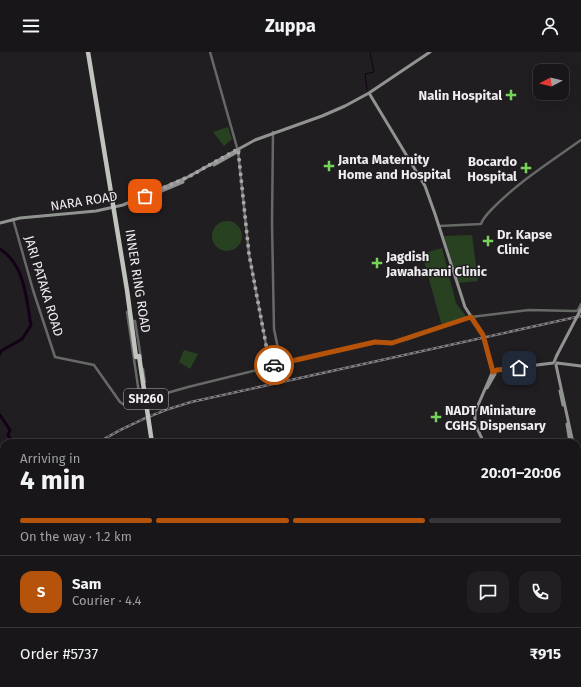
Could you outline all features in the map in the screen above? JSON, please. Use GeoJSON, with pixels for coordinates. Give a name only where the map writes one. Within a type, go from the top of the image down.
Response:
{"type":"FeatureCollection","features":[{"type":"Feature","properties":{"kind":"highway","name":"INNER RING ROAD"},"geometry":{"type":"LineString","coordinates":[[89,52],[138,356]]}},
{"type":"Feature","properties":{"kind":"highway","name":"INNER RING ROAD"},"geometry":{"type":"LineString","coordinates":[[114,208],[150,439]]}},
{"type":"Feature","properties":{"kind":"main road","name":"NARA ROAD"},"geometry":{"type":"LineString","coordinates":[[114,208],[190,176],[273,132],[322,116],[369,93],[430,52]]}},
{"type":"Feature","properties":{"kind":"main road"},"geometry":{"type":"LineString","coordinates":[[369,93],[425,186],[465,307],[483,335],[494,373]]}},
{"type":"Feature","properties":{"kind":"main road","name":"NARA ROAD"},"geometry":{"type":"LineString","coordinates":[[0,223],[13,220],[96,212],[114,208],[177,185],[238,150]]}},
{"type":"Feature","properties":{"kind":"main road"},"geometry":{"type":"LineString","coordinates":[[571,439],[556,364],[557,355],[580,310]]}},
{"type":"Feature","properties":{"kind":"main road"},"geometry":{"type":"LineString","coordinates":[[483,439],[475,422],[475,412],[490,377],[497,370],[556,364],[581,366]]}},
{"type":"Feature","properties":{"kind":"street"},"geometry":{"type":"LineString","coordinates":[[210,52],[238,150],[249,254],[270,366]]}},
{"type":"Feature","properties":{"kind":"street"},"geometry":{"type":"LineString","coordinates":[[273,132],[272,226],[274,329],[281,363]]}},
{"type":"Feature","properties":{"kind":"street"},"geometry":{"type":"LineString","coordinates":[[439,226],[481,224],[489,212],[501,199],[581,140]]}},
{"type":"Feature","properties":{"kind":"street","name":"JARI PATAKA ROAD"},"geometry":{"type":"LineString","coordinates":[[13,220],[33,290],[55,357],[94,366],[123,404],[140,400]]}},
{"type":"Feature","properties":{"kind":"street"},"geometry":{"type":"LineString","coordinates":[[130,310],[127,312],[140,400],[281,363],[375,342],[392,343],[471,317],[529,310],[580,310],[581,304]]}},
{"type":"Feature","properties":{"kind":"street"},"geometry":{"type":"LineString","coordinates":[[133,321],[135,321],[138,333],[147,398]]}},
{"type":"Feature","properties":{"kind":"green space"},"geometry":{"type":"Polygon","coordinates":[[[228,127],[232,139],[224,146],[213,132],[228,127]]]}},
{"type":"Feature","properties":{"kind":"green space"},"geometry":{"type":"Polygon","coordinates":[[[227,221],[233,222],[241,230],[241,242],[233,250],[227,251],[221,250],[213,242],[212,236],[213,230],[221,222],[227,221]]]}},
{"type":"Feature","properties":{"kind":"green space"},"geometry":{"type":"Polygon","coordinates":[[[472,235],[478,281],[459,283],[444,236],[472,235]]]}},
{"type":"Feature","properties":{"kind":"green space"},"geometry":{"type":"Polygon","coordinates":[[[442,248],[456,303],[467,318],[442,326],[422,254],[442,248]]]}},
{"type":"Feature","properties":{"kind":"green space"},"geometry":{"type":"Polygon","coordinates":[[[184,350],[198,354],[190,369],[179,362],[184,350]]]}},
{"type":"Feature","properties":{"kind":"waterway"},"geometry":{"type":"LineString","coordinates":[[367,90],[365,74],[374,72],[370,52]]}},
{"type":"Feature","properties":{"kind":"waterway"},"geometry":{"type":"LineString","coordinates":[[0,249],[15,264],[19,273],[26,293],[31,325],[22,339],[1,351],[0,354]]}},
{"type":"Feature","properties":{"kind":"waterway"},"geometry":{"type":"LineString","coordinates":[[0,415],[10,430],[8,435],[10,439]]}},
{"type":"Feature","properties":{"kind":"railway"},"geometry":{"type":"LineString","coordinates":[[104,439],[143,419],[191,402],[581,316]]}},
{"type":"Feature","properties":{"kind":"way so far"},"geometry":{"type":"LineString","coordinates":[[145,196],[190,176],[238,149],[249,254],[270,366],[274,365]]}},
{"type":"Feature","properties":{"kind":"place","name":"Nalin Hospital"},"geometry":{"type":"Point","coordinates":[511,95]}},
{"type":"Feature","properties":{"kind":"place","name":"Janta Maternity Home and Hospital"},"geometry":{"type":"Point","coordinates":[329,166]}},
{"type":"Feature","properties":{"kind":"place","name":"Bocardo Hospital"},"geometry":{"type":"Point","coordinates":[526,168]}},
{"type":"Feature","properties":{"kind":"place","name":"Dr. Kapse Clinic"},"geometry":{"type":"Point","coordinates":[488,241]}},
{"type":"Feature","properties":{"kind":"place","name":"Jagdish Jawaharani Clinic"},"geometry":{"type":"Point","coordinates":[377,263]}},
{"type":"Feature","properties":{"kind":"place","name":"NADT Miniature CGHS Dispensary"},"geometry":{"type":"Point","coordinates":[436,417]}},
{"type":"Feature","properties":{"kind":"route"},"geometry":{"type":"LineString","coordinates":[[274,365],[375,342],[392,343],[446,327],[471,317],[483,335],[493,372],[497,370],[519,368]]}}]}
